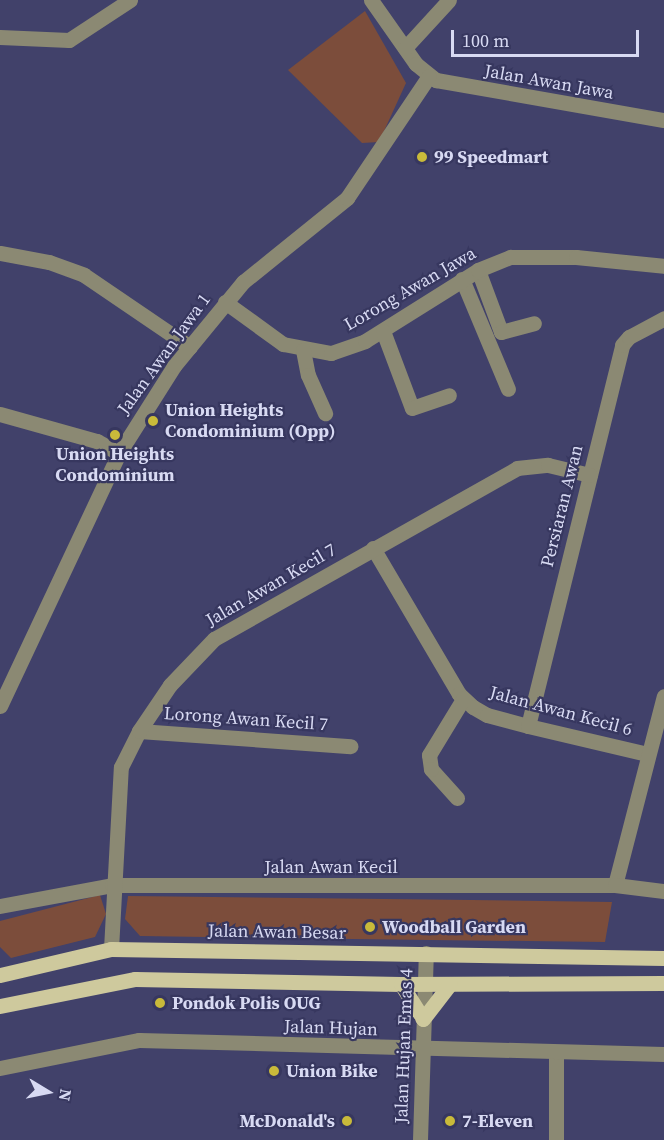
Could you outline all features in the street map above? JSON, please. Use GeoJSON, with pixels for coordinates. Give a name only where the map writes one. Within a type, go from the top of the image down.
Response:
{"type":"FeatureCollection","features":[{"type":"Feature","properties":{"kind":"main road","name":"Jalan Awan Besar"},"geometry":{"type":"LineString","coordinates":[[0,975],[111,949],[664,958]]}},
{"type":"Feature","properties":{"kind":"main road"},"geometry":{"type":"LineString","coordinates":[[0,962],[23,970]]}},
{"type":"Feature","properties":{"kind":"main road"},"geometry":{"type":"LineString","coordinates":[[0,1006],[135,979],[425,985],[664,983]]}},
{"type":"Feature","properties":{"kind":"main road"},"geometry":{"type":"LineString","coordinates":[[401,984],[423,1019],[450,984]]}},
{"type":"Feature","properties":{"kind":"street"},"geometry":{"type":"LineString","coordinates":[[371,0],[405,48],[429,76]]}},
{"type":"Feature","properties":{"kind":"street"},"geometry":{"type":"LineString","coordinates":[[405,48],[449,0]]}},
{"type":"Feature","properties":{"kind":"street"},"geometry":{"type":"LineString","coordinates":[[0,37],[69,40],[123,2]]}},
{"type":"Feature","properties":{"kind":"street","name":"Jalan Awan Jawa"},"geometry":{"type":"LineString","coordinates":[[429,76],[456,85],[664,120]]}},
{"type":"Feature","properties":{"kind":"street","name":"Jalan Awan Jawa 1"},"geometry":{"type":"LineString","coordinates":[[0,706],[7,668],[120,453],[190,347],[225,302],[272,257],[347,198],[429,76]]}},
{"type":"Feature","properties":{"kind":"street"},"geometry":{"type":"LineString","coordinates":[[0,253],[49,262],[84,275],[190,347]]}},
{"type":"Feature","properties":{"kind":"street","name":"Lorong Awan Jawa"},"geometry":{"type":"LineString","coordinates":[[225,302],[272,338],[303,350],[331,352],[383,331],[462,279],[510,257],[534,255],[664,266]]}},
{"type":"Feature","properties":{"kind":"street"},"geometry":{"type":"LineString","coordinates":[[478,270],[501,332],[534,323]]}},
{"type":"Feature","properties":{"kind":"street"},"geometry":{"type":"LineString","coordinates":[[462,279],[508,389]]}},
{"type":"Feature","properties":{"kind":"street","name":"Persiaran Awan"},"geometry":{"type":"LineString","coordinates":[[528,726],[623,343],[664,318]]}},
{"type":"Feature","properties":{"kind":"street"},"geometry":{"type":"LineString","coordinates":[[383,331],[412,408],[449,394]]}},
{"type":"Feature","properties":{"kind":"street"},"geometry":{"type":"LineString","coordinates":[[303,350],[308,375],[325,413]]}},
{"type":"Feature","properties":{"kind":"street"},"geometry":{"type":"LineString","coordinates":[[0,414],[97,441],[120,453]]}},
{"type":"Feature","properties":{"kind":"street","name":"Jalan Awan Kecil 7"},"geometry":{"type":"LineString","coordinates":[[111,949],[112,885],[122,767],[139,731],[170,686],[214,639],[517,468],[548,465],[590,475]]}},
{"type":"Feature","properties":{"kind":"street","name":"Jalan Awan Kecil 6"},"geometry":{"type":"LineString","coordinates":[[373,548],[464,699],[486,715],[648,754]]}},
{"type":"Feature","properties":{"kind":"street"},"geometry":{"type":"LineString","coordinates":[[615,885],[664,696]]}},
{"type":"Feature","properties":{"kind":"street"},"geometry":{"type":"LineString","coordinates":[[457,798],[431,769],[429,755],[464,699]]}},
{"type":"Feature","properties":{"kind":"street","name":"Lorong Awan Kecil 7"},"geometry":{"type":"LineString","coordinates":[[139,731],[350,746]]}},
{"type":"Feature","properties":{"kind":"street","name":"Jalan Awan Kecil"},"geometry":{"type":"LineString","coordinates":[[0,906],[112,885],[615,885],[664,891]]}},
{"type":"Feature","properties":{"kind":"street","name":"Jalan Hujan Emas 4"},"geometry":{"type":"LineString","coordinates":[[420,1140],[421,1050],[426,953]]}},
{"type":"Feature","properties":{"kind":"street","name":"Jalan Hujan"},"geometry":{"type":"LineString","coordinates":[[0,1068],[139,1040],[421,1050],[664,1054]]}},
{"type":"Feature","properties":{"kind":"street"},"geometry":{"type":"LineString","coordinates":[[556,1052],[556,1140]]}},
{"type":"Feature","properties":{"kind":"shaded area"},"geometry":{"type":"Polygon","coordinates":[[[365,11],[406,83],[379,142],[362,143],[288,70],[365,11]]]}},
{"type":"Feature","properties":{"kind":"shaded area"},"geometry":{"type":"Polygon","coordinates":[[[100,895],[106,914],[95,937],[11,958],[0,947],[0,921],[100,895]]]}},
{"type":"Feature","properties":{"kind":"shaded area","name":"Woodball Garden"},"geometry":{"type":"Polygon","coordinates":[[[128,896],[612,902],[605,942],[351,939],[140,936],[125,919],[128,896]]]}},
{"type":"Feature","properties":{"kind":"place","name":"99 Speedmart"},"geometry":{"type":"Point","coordinates":[422,157]}},
{"type":"Feature","properties":{"kind":"place","name":"Union Heights Condominium (Opp)"},"geometry":{"type":"Point","coordinates":[153,421]}},
{"type":"Feature","properties":{"kind":"place","name":"Union Heights Condominium"},"geometry":{"type":"Point","coordinates":[115,435]}},
{"type":"Feature","properties":{"kind":"place","name":"Woodball Garden"},"geometry":{"type":"Point","coordinates":[370,927]}},
{"type":"Feature","properties":{"kind":"place","name":"Pondok Polis OUG"},"geometry":{"type":"Point","coordinates":[160,1003]}},
{"type":"Feature","properties":{"kind":"place","name":"Union Bike"},"geometry":{"type":"Point","coordinates":[274,1071]}},
{"type":"Feature","properties":{"kind":"place","name":"McDonald's"},"geometry":{"type":"Point","coordinates":[347,1121]}},
{"type":"Feature","properties":{"kind":"place","name":"7-Eleven"},"geometry":{"type":"Point","coordinates":[450,1121]}}]}
